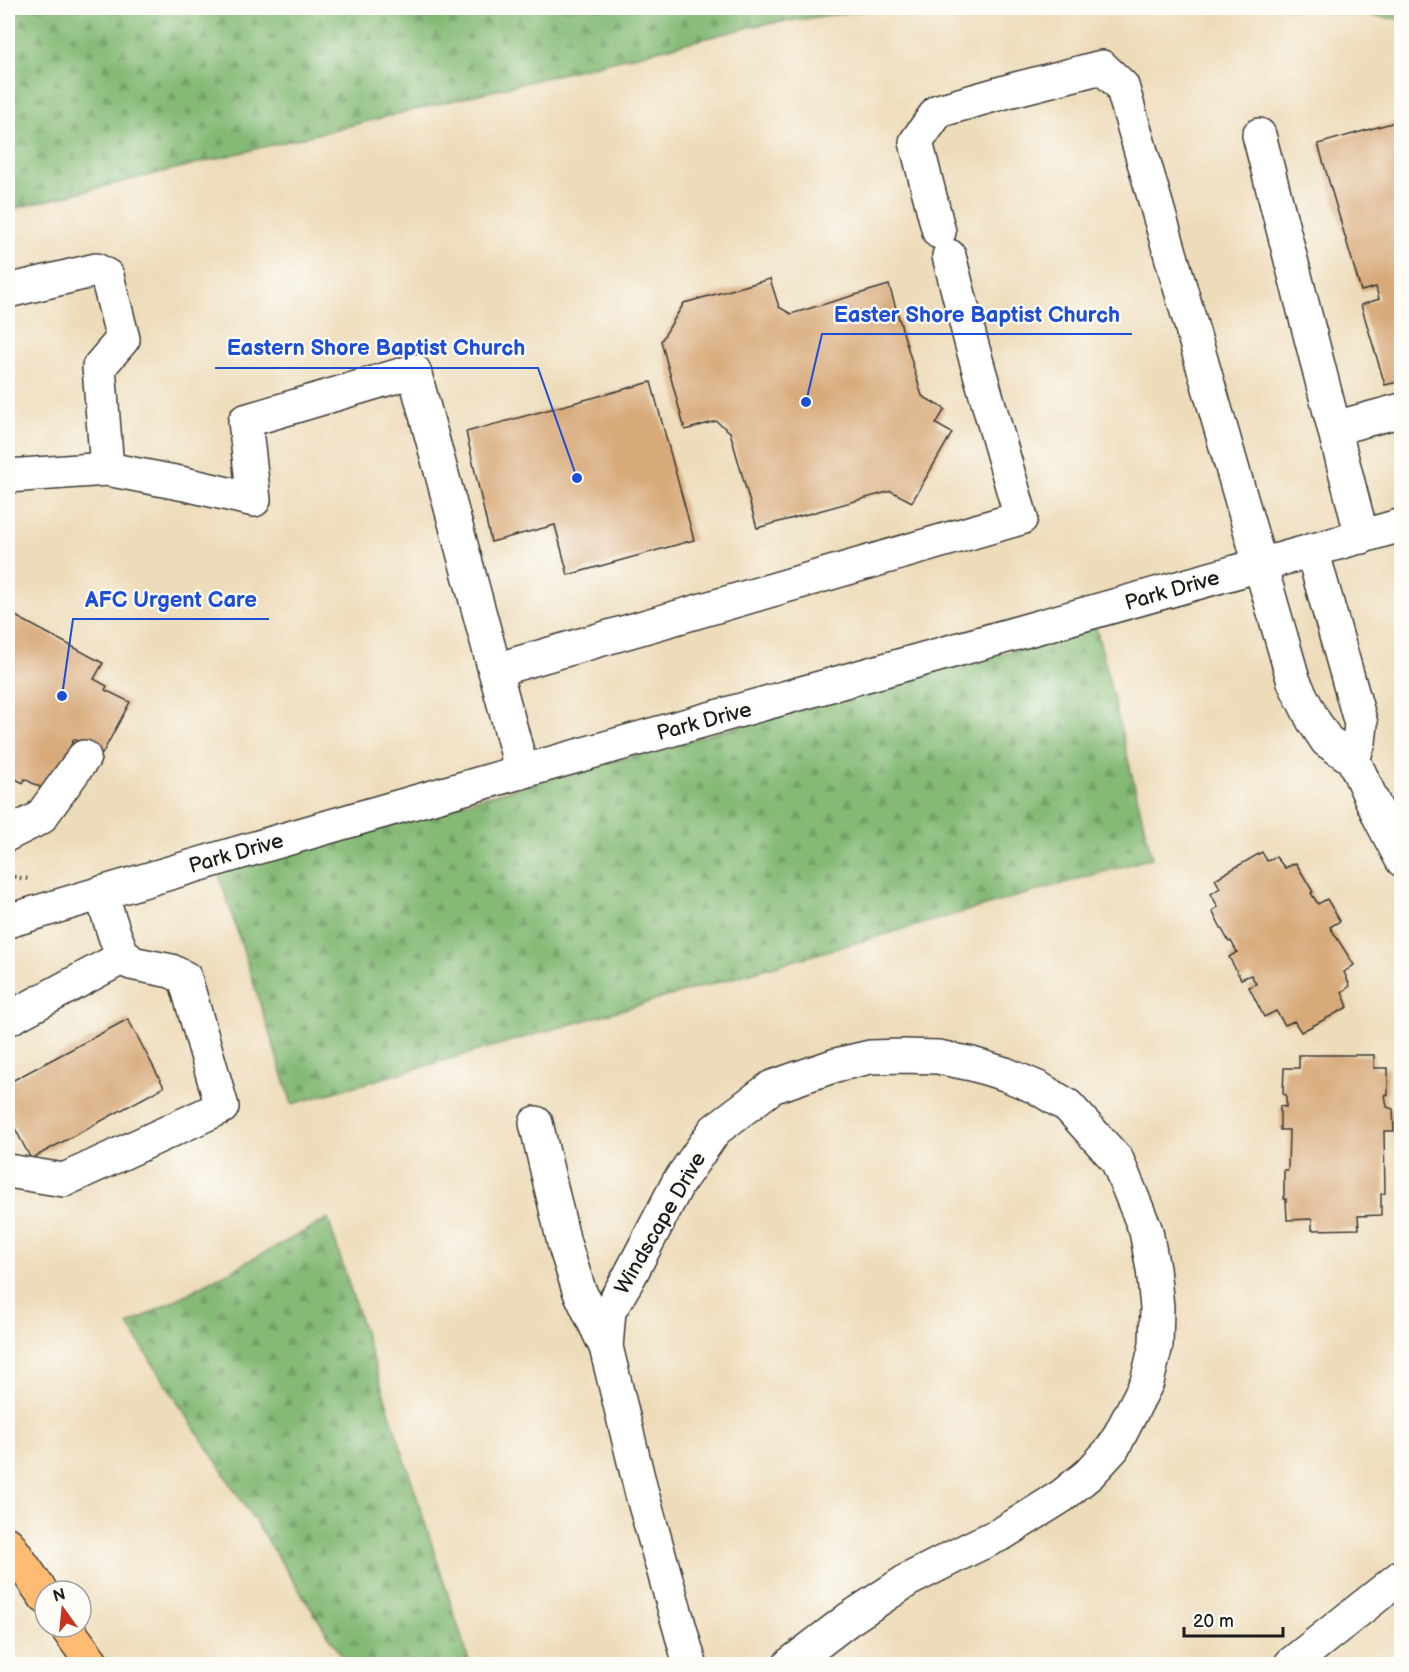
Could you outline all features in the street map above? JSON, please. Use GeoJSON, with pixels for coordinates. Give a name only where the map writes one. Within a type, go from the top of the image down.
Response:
{"type":"FeatureCollection","features":[{"type":"Feature","properties":{"kind":"main road"},"geometry":{"type":"LineString","coordinates":[[8,1544],[33,1580]]}},
{"type":"Feature","properties":{"kind":"main road"},"geometry":{"type":"LineString","coordinates":[[75,1639],[93,1665]]}},
{"type":"Feature","properties":{"kind":"street"},"geometry":{"type":"LineString","coordinates":[[495,670],[1021,518],[916,142],[938,111],[1102,67],[1122,86],[1294,682],[1313,720],[1327,741],[1353,759],[1401,860]]}},
{"type":"Feature","properties":{"kind":"street"},"geometry":{"type":"LineString","coordinates":[[1258,135],[1362,537]]}},
{"type":"Feature","properties":{"kind":"street"},"geometry":{"type":"LineString","coordinates":[[8,291],[96,270],[107,276],[123,339],[99,368],[106,469]]}},
{"type":"Feature","properties":{"kind":"street"},"geometry":{"type":"LineString","coordinates":[[8,476],[106,469],[254,500],[245,421],[414,371],[517,752],[520,772]]}},
{"type":"Feature","properties":{"kind":"street"},"geometry":{"type":"LineString","coordinates":[[1335,428],[1401,410]]}},
{"type":"Feature","properties":{"kind":"street","name":"Park Drive"},"geometry":{"type":"LineString","coordinates":[[8,921],[520,772],[1401,525]]}},
{"type":"Feature","properties":{"kind":"street"},"geometry":{"type":"LineString","coordinates":[[1312,550],[1361,724],[1359,742],[1353,759]]}},
{"type":"Feature","properties":{"kind":"street"},"geometry":{"type":"LineString","coordinates":[[8,834],[40,818],[84,757]]}},
{"type":"Feature","properties":{"kind":"street"},"geometry":{"type":"LineString","coordinates":[[8,1171],[64,1180],[222,1107],[185,978],[171,971],[131,963],[121,951],[101,893]]}},
{"type":"Feature","properties":{"kind":"street"},"geometry":{"type":"LineString","coordinates":[[8,1019],[125,956]]}},
{"type":"Feature","properties":{"kind":"street","name":"Windscape Drive"},"geometry":{"type":"LineString","coordinates":[[690,1665],[642,1494],[606,1347],[609,1311],[628,1280],[678,1184],[715,1130],[772,1087],[836,1065],[870,1058],[904,1056],[938,1058],[972,1064],[1005,1074],[1038,1088],[1068,1106],[1117,1160],[1146,1231],[1153,1269],[1157,1307],[1156,1345],[1147,1382],[1113,1448],[1089,1474],[1062,1496],[1003,1533],[908,1580],[849,1619],[790,1665]]}},
{"type":"Feature","properties":{"kind":"street"},"geometry":{"type":"LineString","coordinates":[[536,1123],[564,1243],[579,1290],[606,1347]]}},
{"type":"Feature","properties":{"kind":"street"},"geometry":{"type":"LineString","coordinates":[[1291,1665],[1401,1576]]}},
{"type":"Feature","properties":{"kind":"green space"},"geometry":{"type":"Polygon","coordinates":[[[8,8],[882,8],[759,25],[8,210],[8,8]]]}},
{"type":"Feature","properties":{"kind":"green space"},"geometry":{"type":"Polygon","coordinates":[[[1285,8],[1401,8],[1401,19],[1285,8]]]}},
{"type":"Feature","properties":{"kind":"green space"},"geometry":{"type":"Polygon","coordinates":[[[1096,627],[1152,858],[292,1104],[218,871],[1096,627]]]}},
{"type":"Feature","properties":{"kind":"green space"},"geometry":{"type":"Polygon","coordinates":[[[328,1219],[470,1664],[347,1664],[128,1325],[328,1219]]]}},
{"type":"Feature","properties":{"kind":"building"},"geometry":{"type":"Polygon","coordinates":[[[1402,120],[1402,277],[1397,279],[1402,294],[1402,381],[1385,385],[1361,305],[1379,299],[1376,287],[1361,291],[1318,144],[1402,120]]]}},
{"type":"Feature","properties":{"kind":"building"},"geometry":{"type":"Polygon","coordinates":[[[770,279],[779,307],[791,314],[889,285],[922,396],[945,409],[936,424],[952,433],[912,502],[891,491],[757,528],[730,432],[716,421],[685,430],[661,341],[684,303],[770,279]]]}},
{"type":"Feature","properties":{"kind":"building"},"geometry":{"type":"Polygon","coordinates":[[[651,382],[694,540],[568,575],[555,525],[491,542],[466,432],[651,382]]]}},
{"type":"Feature","properties":{"kind":"building"},"geometry":{"type":"Polygon","coordinates":[[[8,612],[103,663],[94,679],[107,686],[105,690],[130,702],[102,754],[74,739],[47,791],[25,779],[23,783],[8,775],[8,612]]]}},
{"type":"Feature","properties":{"kind":"building"},"geometry":{"type":"Polygon","coordinates":[[[1262,852],[1267,861],[1276,857],[1285,868],[1296,863],[1318,904],[1327,899],[1340,921],[1330,927],[1354,965],[1344,972],[1350,986],[1342,992],[1348,1007],[1301,1032],[1294,1021],[1285,1025],[1276,1011],[1264,1017],[1249,987],[1256,984],[1251,975],[1241,979],[1229,957],[1237,952],[1212,911],[1218,907],[1211,894],[1220,888],[1215,879],[1262,852]]]}},
{"type":"Feature","properties":{"kind":"building"},"geometry":{"type":"Polygon","coordinates":[[[128,1019],[164,1087],[31,1159],[8,1115],[8,1083],[128,1019]]]}},
{"type":"Feature","properties":{"kind":"building"},"geometry":{"type":"Polygon","coordinates":[[[1299,1055],[1374,1055],[1374,1068],[1388,1068],[1388,1095],[1385,1094],[1387,1107],[1393,1109],[1394,1131],[1384,1131],[1385,1193],[1381,1194],[1381,1215],[1358,1216],[1359,1229],[1312,1230],[1312,1219],[1287,1220],[1284,1170],[1288,1170],[1289,1130],[1280,1130],[1280,1106],[1286,1107],[1286,1095],[1283,1094],[1284,1068],[1299,1068],[1299,1055]]]}},
{"type":"Feature","properties":{"kind":"place","name":"Easter Shore Baptist Church"},"geometry":{"type":"Point","coordinates":[806,402]}},
{"type":"Feature","properties":{"kind":"place","name":"Eastern Shore Baptist Church"},"geometry":{"type":"Point","coordinates":[577,478]}},
{"type":"Feature","properties":{"kind":"place","name":"AFC Urgent Care"},"geometry":{"type":"Point","coordinates":[62,696]}}]}
